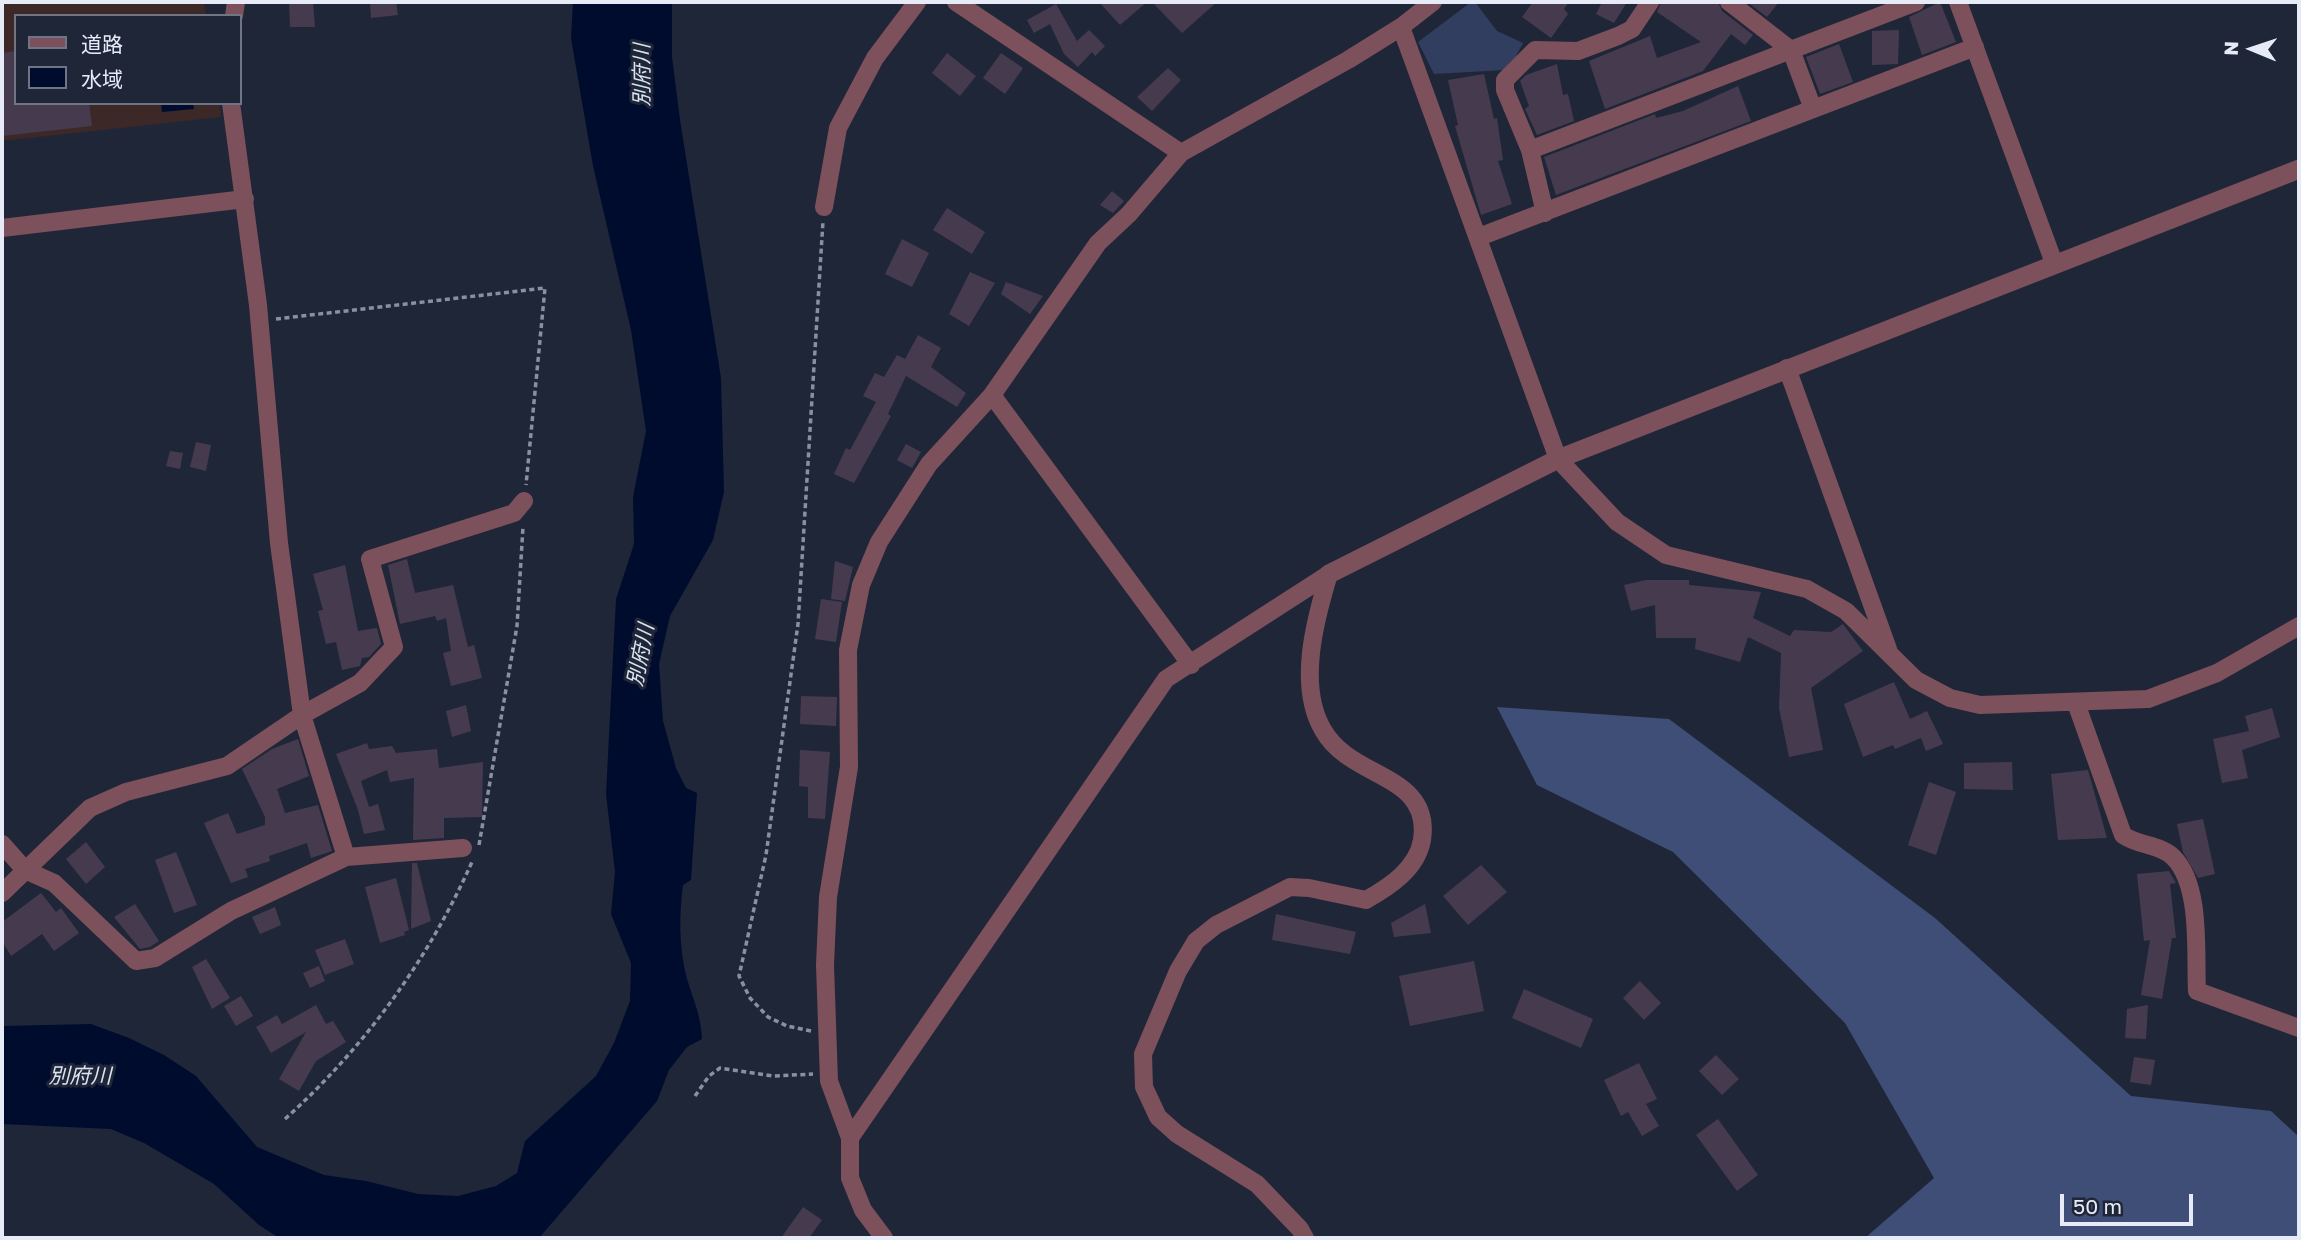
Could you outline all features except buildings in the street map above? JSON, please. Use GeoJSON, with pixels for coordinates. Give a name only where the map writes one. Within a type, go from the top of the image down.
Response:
{"type":"FeatureCollection","features":[{"type":"Feature","properties":{"kind":"street"},"geometry":{"type":"LineString","coordinates":[[824,207],[838,128],[875,58],[917,2]]}},
{"type":"Feature","properties":{"kind":"street"},"geometry":{"type":"LineString","coordinates":[[956,2],[1181,153]]}},
{"type":"Feature","properties":{"kind":"street"},"geometry":{"type":"LineString","coordinates":[[884,1238],[863,1210],[850,1178],[850,1138],[829,1073],[825,931],[849,767],[847,674],[861,585],[879,542],[929,464],[992,395],[1098,243],[1129,214],[1181,153],[1286,98],[1401,27],[1433,2]]}},
{"type":"Feature","properties":{"kind":"street"},"geometry":{"type":"LineString","coordinates":[[1545,213],[1530,150],[1505,90],[1505,80],[1535,50],[1578,51],[1632,29],[1650,2]]}},
{"type":"Feature","properties":{"kind":"street"},"geometry":{"type":"LineString","coordinates":[[1728,2],[1791,50],[1813,109]]}},
{"type":"Feature","properties":{"kind":"street"},"geometry":{"type":"LineString","coordinates":[[1530,150],[1791,50],[1886,7],[1916,2]]}},
{"type":"Feature","properties":{"kind":"street"},"geometry":{"type":"LineString","coordinates":[[1958,2],[2054,263]]}},
{"type":"Feature","properties":{"kind":"street"},"geometry":{"type":"LineString","coordinates":[[1401,27],[1558,459],[1617,522],[1666,555],[1807,589],[1846,611],[1916,680],[1950,698],[1979,705],[2148,699],[2217,673],[2299,625]]}},
{"type":"Feature","properties":{"kind":"street"},"geometry":{"type":"LineString","coordinates":[[1479,237],[1975,47]]}},
{"type":"Feature","properties":{"kind":"street"},"geometry":{"type":"LineString","coordinates":[[231,105],[260,320],[279,543],[302,715],[346,857]]}},
{"type":"Feature","properties":{"kind":"street"},"geometry":{"type":"LineString","coordinates":[[850,1138],[1166,679],[1329,575],[1558,459],[2299,169]]}},
{"type":"Feature","properties":{"kind":"street"},"geometry":{"type":"LineString","coordinates":[[2,228],[245,199]]}},
{"type":"Feature","properties":{"kind":"street"},"geometry":{"type":"LineString","coordinates":[[1787,369],[1889,652]]}},
{"type":"Feature","properties":{"kind":"street"},"geometry":{"type":"LineString","coordinates":[[992,395],[1191,665]]}},
{"type":"Feature","properties":{"kind":"street"},"geometry":{"type":"LineString","coordinates":[[2,893],[90,808],[126,792],[227,766],[302,715],[360,683],[394,647],[370,559],[514,513],[524,501]]}},
{"type":"Feature","properties":{"kind":"street"},"geometry":{"type":"LineString","coordinates":[[1305,1238],[1300,1229],[1257,1184],[1177,1134],[1158,1116],[1143,1087],[1143,1054],[1178,971],[1196,941],[1216,925],[1290,887],[1309,888],[1366,900],[1384,890],[1408,870],[1421,848],[1424,827],[1418,804],[1405,789],[1340,754],[1323,730],[1313,706],[1311,667],[1316,630],[1329,575]]}},
{"type":"Feature","properties":{"kind":"street"},"geometry":{"type":"LineString","coordinates":[[2076,703],[2123,835],[2159,848],[2173,857],[2188,880],[2193,901],[2196,991],[2299,1028]]}},
{"type":"Feature","properties":{"kind":"street"},"geometry":{"type":"LineString","coordinates":[[2,844],[25,870],[54,883],[136,961],[155,958],[230,911],[346,857],[463,848]]}},
{"type":"Feature","properties":{"kind":"path"},"geometry":{"type":"LineString","coordinates":[[824,207],[798,624],[766,856],[739,976],[750,998],[768,1017],[787,1026],[827,1034]]}},
{"type":"Feature","properties":{"kind":"path"},"geometry":{"type":"LineString","coordinates":[[260,320],[545,288],[524,501]]}},
{"type":"Feature","properties":{"kind":"path"},"geometry":{"type":"LineString","coordinates":[[695,1096],[709,1076],[720,1068],[773,1076],[829,1073]]}},
{"type":"Feature","properties":{"kind":"shaded area"},"geometry":{"type":"Polygon","coordinates":[[[2,2],[204,2],[206,14],[14,14],[14,105],[219,105],[221,117],[2,141],[2,2]]]}},
{"type":"Feature","properties":{"kind":"shaded area"},"geometry":{"type":"Polygon","coordinates":[[[1471,2],[1475,2],[1497,31],[1523,43],[1516,56],[1519,64],[1505,70],[1434,74],[1418,42],[1471,2]]]}},
{"type":"Feature","properties":{"kind":"shaded area"},"geometry":{"type":"Polygon","coordinates":[[[1497,707],[1669,719],[1935,918],[2131,1096],[2271,1111],[2299,1137],[2299,1238],[1865,1238],[1934,1178],[1845,1023],[1673,852],[1537,785],[1497,707]]]}},
{"type":"Feature","properties":{"kind":"water","name":"別府川"},"geometry":{"type":"Polygon","coordinates":[[[573,2],[672,2],[672,57],[680,120],[721,378],[724,492],[713,540],[670,616],[659,664],[663,721],[676,768],[686,788],[697,793],[691,880],[683,885],[680,930],[684,964],[698,1013],[702,1039],[687,1047],[669,1070],[657,1101],[539,1238],[279,1238],[259,1225],[214,1184],[144,1143],[111,1129],[2,1124],[2,1026],[91,1024],[129,1038],[164,1055],[196,1076],[257,1147],[324,1175],[366,1181],[418,1194],[458,1196],[496,1186],[517,1173],[525,1141],[596,1076],[614,1043],[630,1001],[631,963],[611,914],[615,872],[606,794],[616,599],[634,544],[633,497],[646,431],[631,330],[593,166],[571,38],[573,2]]]}},
{"type":"Feature","properties":{"kind":"water"},"geometry":{"type":"Polygon","coordinates":[[[161,105],[193,105],[194,109],[162,112],[161,105]]]}}]}
